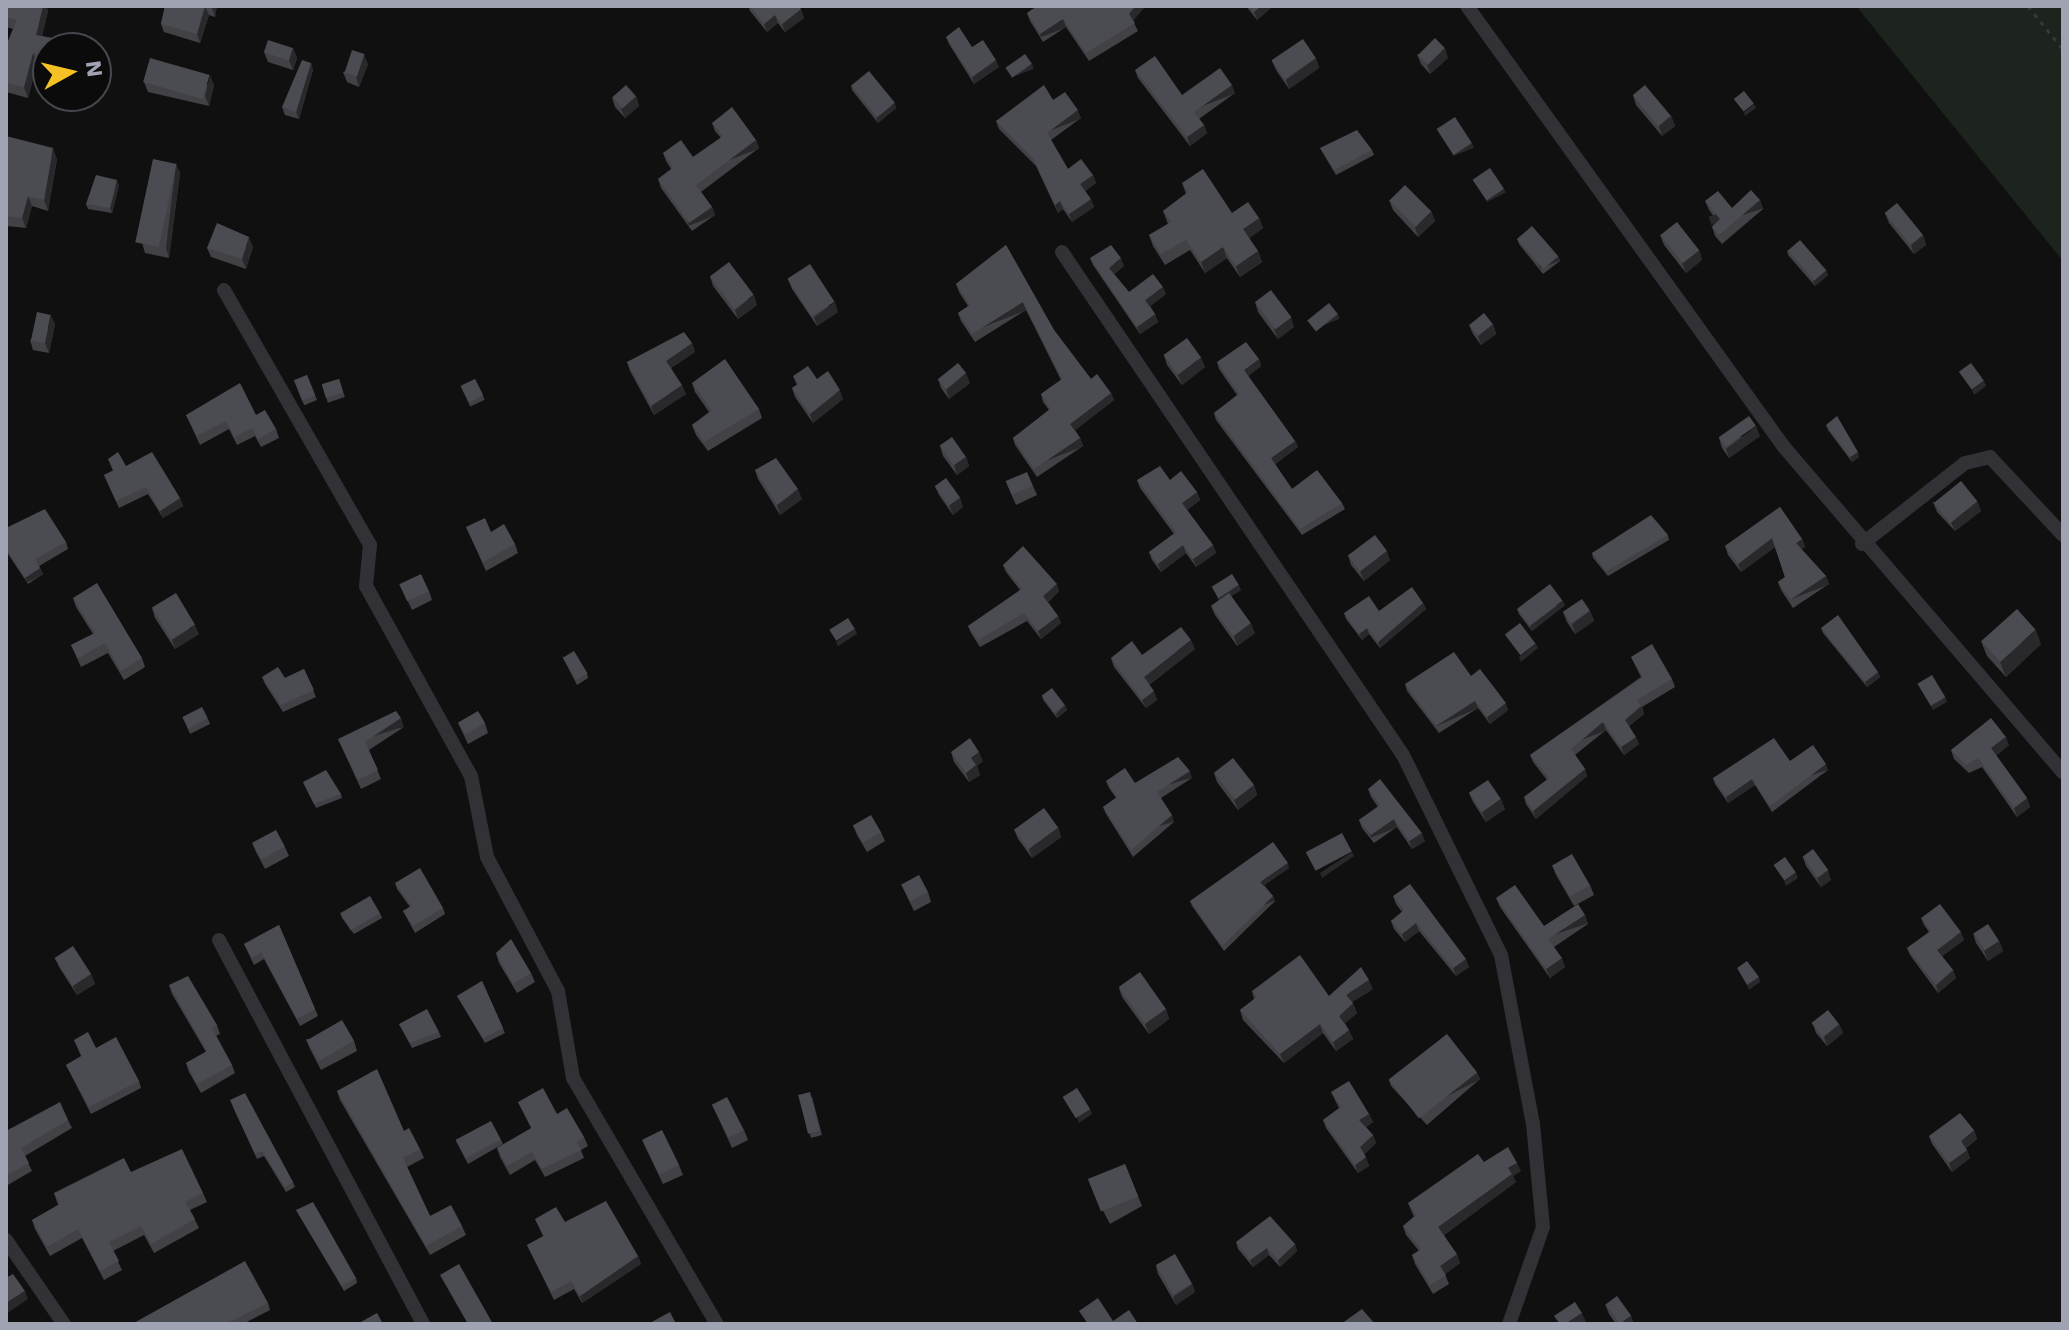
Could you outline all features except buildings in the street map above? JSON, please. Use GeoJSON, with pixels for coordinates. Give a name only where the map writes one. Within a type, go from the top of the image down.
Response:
{"type":"FeatureCollection","features":[{"type":"Feature","properties":{"kind":"street"},"geometry":{"type":"LineString","coordinates":[[1467,6],[1862,544],[2063,773]]}},
{"type":"Feature","properties":{"kind":"street"},"geometry":{"type":"LineString","coordinates":[[1062,252],[1403,755],[1501,955],[1529,1097],[1543,1227],[1509,1324]]}},
{"type":"Feature","properties":{"kind":"street"},"geometry":{"type":"LineString","coordinates":[[224,290],[370,545],[366,586],[471,776],[487,857],[558,991],[573,1078],[717,1324]]}},
{"type":"Feature","properties":{"kind":"street"},"geometry":{"type":"LineString","coordinates":[[1862,544],[1965,463],[1990,457],[2063,535]]}},
{"type":"Feature","properties":{"kind":"street"},"geometry":{"type":"LineString","coordinates":[[219,940],[423,1324]]}},
{"type":"Feature","properties":{"kind":"street"},"geometry":{"type":"LineString","coordinates":[[6,1240],[64,1324]]}},
{"type":"Feature","properties":{"kind":"path"},"geometry":{"type":"LineString","coordinates":[[2028,6],[2063,49]]}},
{"type":"Feature","properties":{"kind":"shaded area"},"geometry":{"type":"Polygon","coordinates":[[[1856,6],[2063,6],[2063,261],[1856,6]]]}}]}
